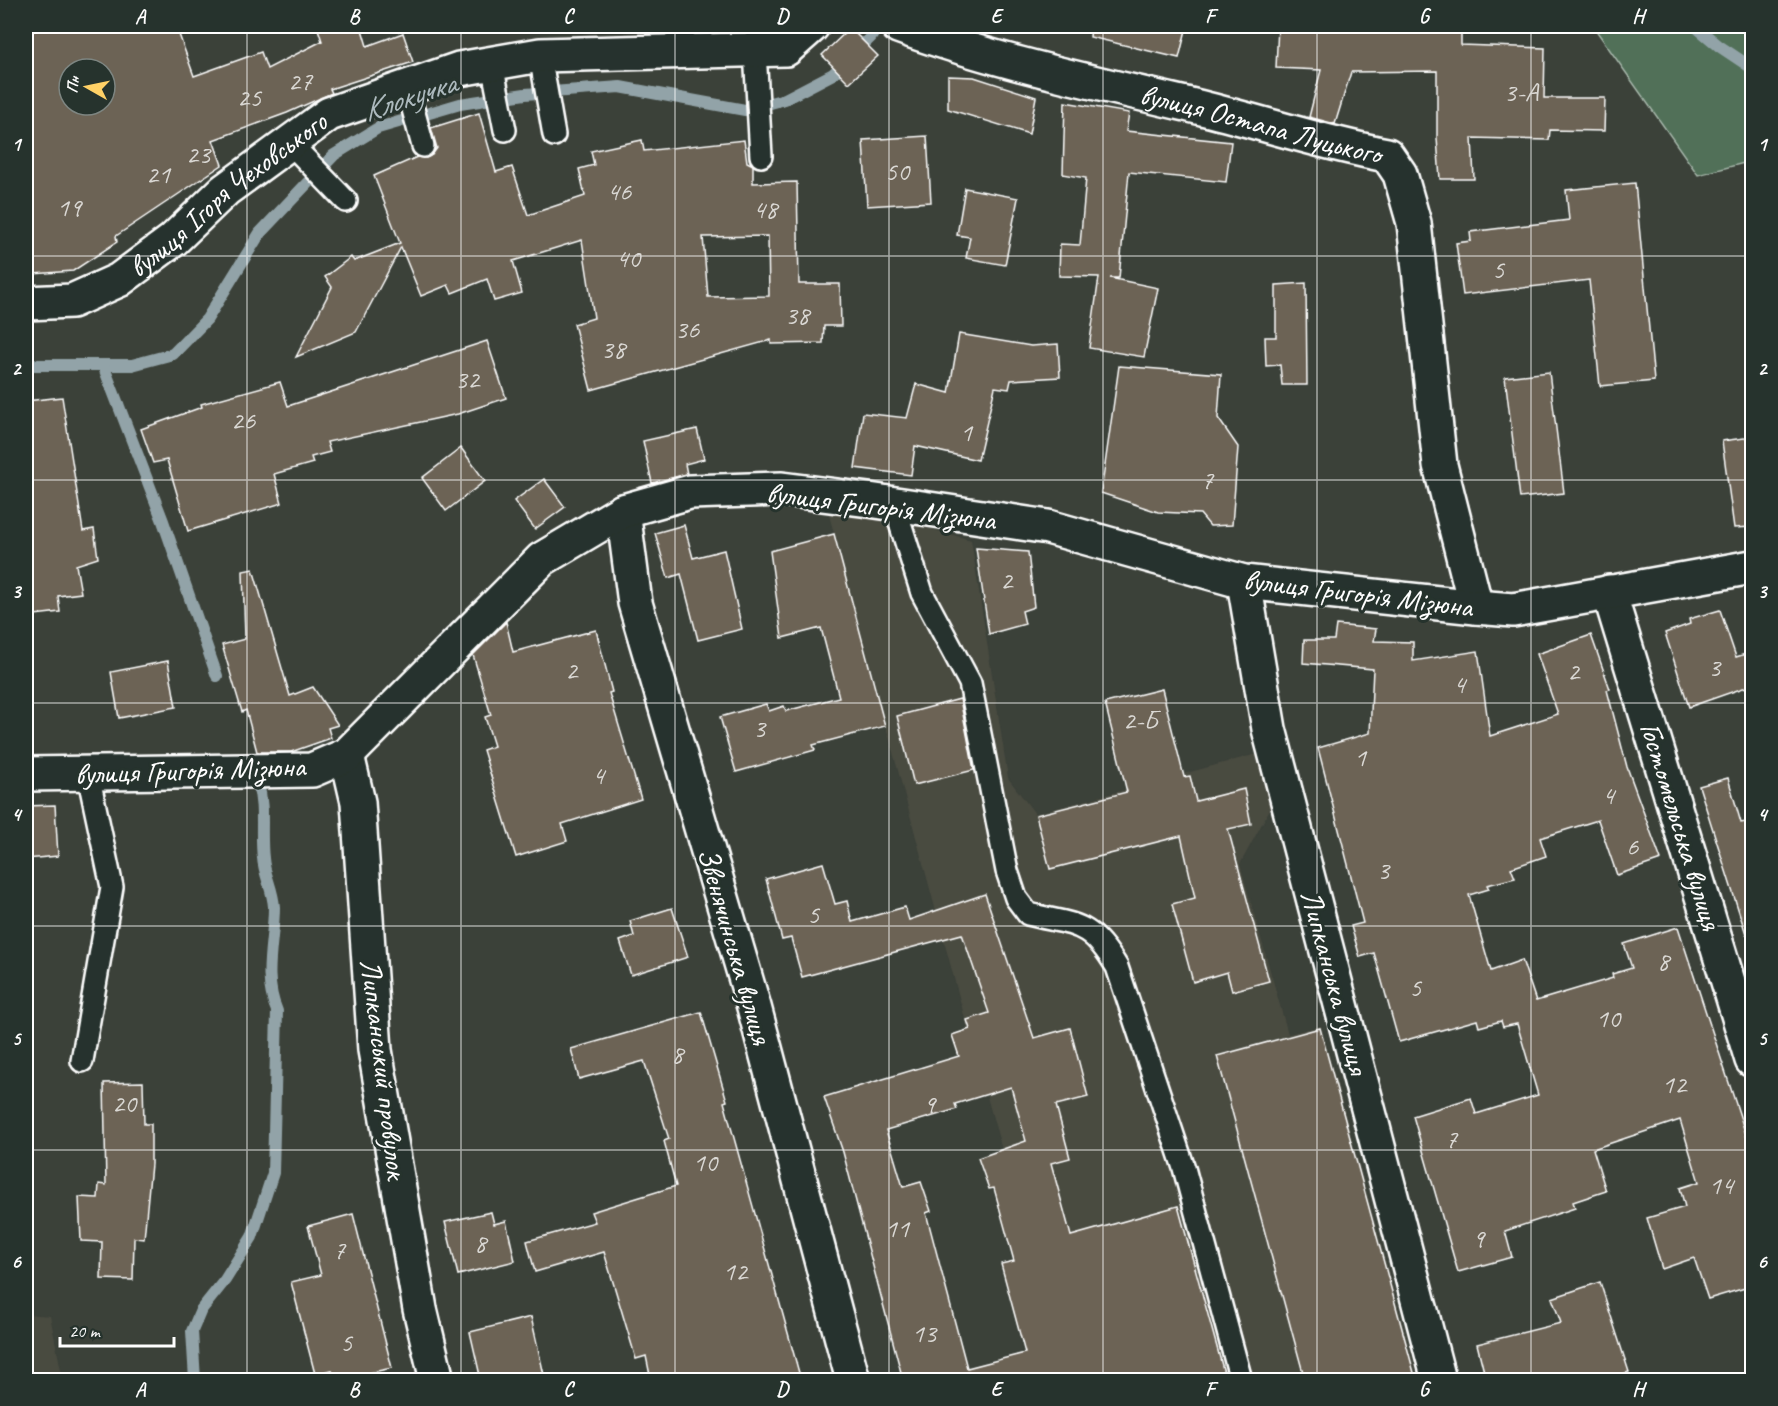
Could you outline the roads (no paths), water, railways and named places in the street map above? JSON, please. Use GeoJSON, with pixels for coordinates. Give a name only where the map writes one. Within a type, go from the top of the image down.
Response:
{"type":"FeatureCollection","features":[{"type":"Feature","properties":{"kind":"street","name":"вулиця Ігоря Чеховського"},"geometry":{"type":"LineString","coordinates":[[26,303],[72,300],[119,280],[173,240],[225,190],[296,150],[329,114],[409,95],[459,69],[492,69],[541,62],[756,64],[786,49],[812,26]]}},
{"type":"Feature","properties":{"kind":"street","name":"вулиця Остапа Луцького"},"geometry":{"type":"LineString","coordinates":[[912,31],[1028,66],[1257,122],[1348,148],[1387,155],[1400,174],[1414,224],[1440,465],[1476,607]]}},
{"type":"Feature","properties":{"kind":"street","name":"вулиця Григорія Мізюна"},"geometry":{"type":"LineString","coordinates":[[26,774],[312,770],[347,755],[542,559],[623,510],[690,492],[782,489],[894,504],[1048,527],[1244,582],[1513,610],[1752,567]]}},
{"type":"Feature","properties":{"kind":"street","name":"Звенячинська вулиця"},"geometry":{"type":"LineString","coordinates":[[623,510],[635,603],[754,1007],[853,1380]]}},
{"type":"Feature","properties":{"kind":"street","name":"Липканська вулиця"},"geometry":{"type":"LineString","coordinates":[[1244,582],[1269,729],[1439,1380]]}},
{"type":"Feature","properties":{"kind":"street","name":"Гостомельська вулиця"},"geometry":{"type":"LineString","coordinates":[[1609,592],[1752,1060]]}},
{"type":"Feature","properties":{"kind":"street","name":"Липканський провулок"},"geometry":{"type":"LineString","coordinates":[[347,755],[358,802],[375,1050],[420,1309],[437,1380]]}},
{"type":"Feature","properties":{"kind":"lane"},"geometry":{"type":"LineString","coordinates":[[541,62],[554,135]]}},
{"type":"Feature","properties":{"kind":"lane"},"geometry":{"type":"LineString","coordinates":[[756,64],[760,156]]}},
{"type":"Feature","properties":{"kind":"lane"},"geometry":{"type":"LineString","coordinates":[[492,69],[503,121]]}},
{"type":"Feature","properties":{"kind":"lane"},"geometry":{"type":"LineString","coordinates":[[409,95],[420,138]]}},
{"type":"Feature","properties":{"kind":"lane"},"geometry":{"type":"LineString","coordinates":[[296,150],[346,201]]}},
{"type":"Feature","properties":{"kind":"lane"},"geometry":{"type":"LineString","coordinates":[[894,504],[922,593],[970,683],[1007,871],[1016,898],[1028,914],[1084,928],[1102,942],[1117,967],[1184,1168],[1241,1380]]}},
{"type":"Feature","properties":{"kind":"lane"},"geometry":{"type":"LineString","coordinates":[[82,1061],[112,887],[88,774]]}},
{"type":"Feature","properties":{"kind":"waterway","name":"Клокучка"},"geometry":{"type":"LineString","coordinates":[[26,365],[132,365],[173,354],[207,319],[260,233],[334,155],[378,128],[460,104],[525,94],[620,87],[745,110],[785,99],[833,74],[871,37],[878,26]]}},
{"type":"Feature","properties":{"kind":"waterway","name":"Клокучка"},"geometry":{"type":"LineString","coordinates":[[1695,26],[1719,46],[1752,68]]}},
{"type":"Feature","properties":{"kind":"waterway"},"geometry":{"type":"LineString","coordinates":[[103,365],[163,521],[217,676]]}},
{"type":"Feature","properties":{"kind":"waterway"},"geometry":{"type":"LineString","coordinates":[[195,1380],[192,1331],[201,1310],[225,1280],[252,1237],[273,1173],[277,1011],[269,972],[274,907],[262,849],[261,802],[258,784]]}}]}
